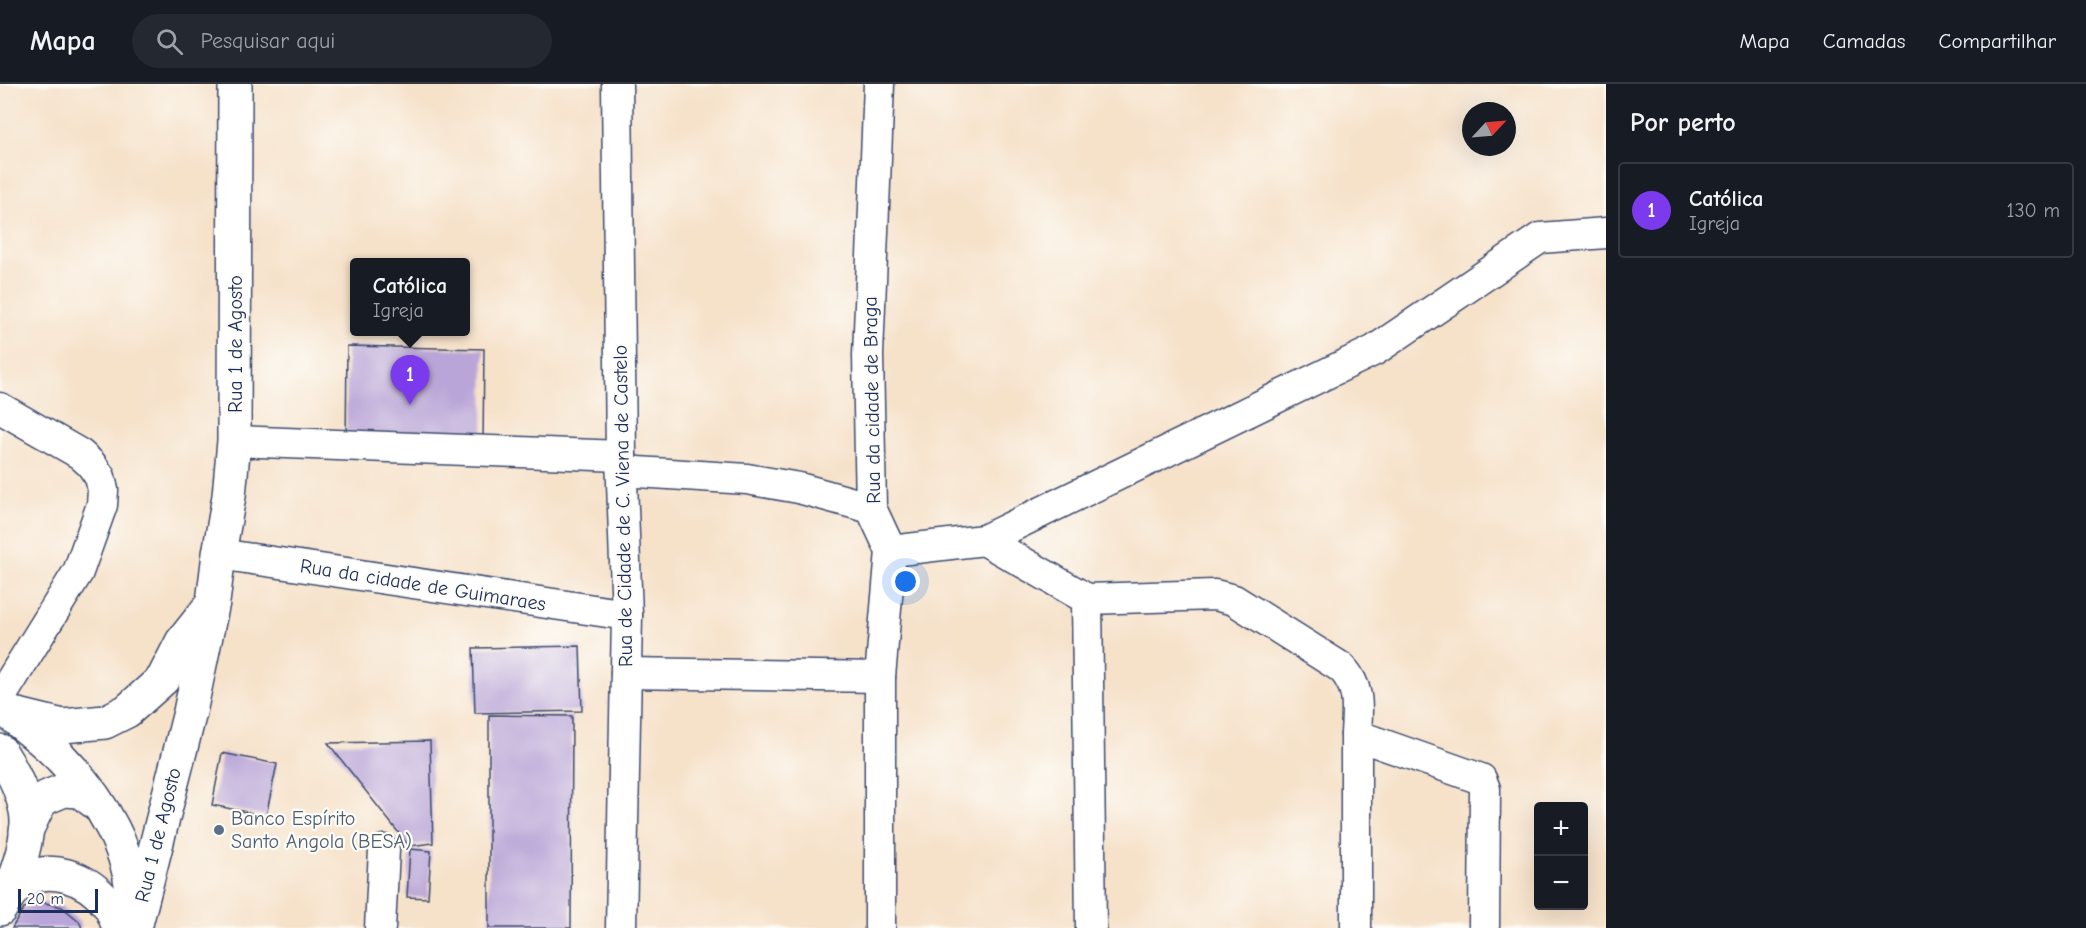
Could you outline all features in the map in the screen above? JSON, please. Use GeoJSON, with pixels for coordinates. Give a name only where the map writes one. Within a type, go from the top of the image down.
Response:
{"type":"FeatureCollection","features":[{"type":"Feature","properties":{"kind":"main road","name":"Rua 1 de Agosto"},"geometry":{"type":"LineString","coordinates":[[133,928],[190,712],[213,602],[230,496],[234,441],[235,84]]}},
{"type":"Feature","properties":{"kind":"main road"},"geometry":{"type":"LineString","coordinates":[[3,705],[39,722],[63,726],[105,722],[127,711],[163,679],[182,642],[213,602]]}},
{"type":"Feature","properties":{"kind":"main road"},"geometry":{"type":"LineString","coordinates":[[3,705],[63,760],[111,825],[125,859],[132,903],[133,928]]}},
{"type":"Feature","properties":{"kind":"main road"},"geometry":{"type":"LineString","coordinates":[[0,751],[27,812],[26,831],[18,868],[3,903]]}},
{"type":"Feature","properties":{"kind":"main road"},"geometry":{"type":"LineString","coordinates":[[26,831],[39,804],[45,798],[64,790],[80,791],[96,803]]}},
{"type":"Feature","properties":{"kind":"main road"},"geometry":{"type":"LineString","coordinates":[[3,903],[20,883],[36,875],[52,874],[71,877],[90,885],[109,904],[119,928]]}},
{"type":"Feature","properties":{"kind":"street","name":"Rua de Cidade de C. Viena de Castelo"},"geometry":{"type":"LineString","coordinates":[[617,84],[621,464],[627,615],[621,928]]}},
{"type":"Feature","properties":{"kind":"street","name":"Rua da cidade de Braga"},"geometry":{"type":"LineString","coordinates":[[879,84],[868,355],[871,508],[891,551]]}},
{"type":"Feature","properties":{"kind":"street"},"geometry":{"type":"LineString","coordinates":[[880,928],[879,677],[891,551],[984,540],[1375,350],[1540,238],[1606,233]]}},
{"type":"Feature","properties":{"kind":"street"},"geometry":{"type":"LineString","coordinates":[[0,408],[80,454],[100,477],[103,490],[102,505],[78,572],[3,705]]}},
{"type":"Feature","properties":{"kind":"street"},"geometry":{"type":"LineString","coordinates":[[234,441],[621,464],[747,479],[799,488],[871,508]]}},
{"type":"Feature","properties":{"kind":"street"},"geometry":{"type":"LineString","coordinates":[[984,540],[1087,599],[1215,595],[1234,600],[1342,668],[1352,678],[1357,692],[1356,928]]}},
{"type":"Feature","properties":{"kind":"street","name":"Rua da cidade de Guimaraes"},"geometry":{"type":"LineString","coordinates":[[219,554],[627,615]]}},
{"type":"Feature","properties":{"kind":"street"},"geometry":{"type":"LineString","coordinates":[[1087,599],[1091,928]]}},
{"type":"Feature","properties":{"kind":"street"},"geometry":{"type":"LineString","coordinates":[[626,673],[879,677]]}},
{"type":"Feature","properties":{"kind":"street"},"geometry":{"type":"LineString","coordinates":[[1356,735],[1481,779],[1485,789],[1484,928]]}},
{"type":"Feature","properties":{"kind":"street"},"geometry":{"type":"LineString","coordinates":[[381,928],[384,850]]}},
{"type":"Feature","properties":{"kind":"building"},"geometry":{"type":"Polygon","coordinates":[[[347,346],[484,349],[483,445],[346,442],[347,346]]]}},
{"type":"Feature","properties":{"kind":"building"},"geometry":{"type":"Polygon","coordinates":[[[580,646],[582,711],[475,713],[473,648],[580,646]]]}},
{"type":"Feature","properties":{"kind":"building"},"geometry":{"type":"Polygon","coordinates":[[[489,715],[572,716],[571,928],[489,928],[489,715]]]}},
{"type":"Feature","properties":{"kind":"building"},"geometry":{"type":"Polygon","coordinates":[[[430,741],[433,843],[409,846],[328,743],[430,741]]]}},
{"type":"Feature","properties":{"kind":"building"},"geometry":{"type":"Polygon","coordinates":[[[222,753],[277,764],[266,816],[212,805],[222,753]]]}},
{"type":"Feature","properties":{"kind":"building"},"geometry":{"type":"Polygon","coordinates":[[[410,849],[431,851],[428,898],[407,897],[410,849]]]}},
{"type":"Feature","properties":{"kind":"building"},"geometry":{"type":"Polygon","coordinates":[[[45,903],[62,907],[79,921],[82,928],[12,928],[24,908],[45,903]]]}},
{"type":"Feature","properties":{"kind":"place","name":"Católica"},"geometry":{"type":"Point","coordinates":[410,405]}},
{"type":"Feature","properties":{"kind":"place","name":"Banco Espírito Santo Angola (BESA)"},"geometry":{"type":"Point","coordinates":[219,830]}}]}
